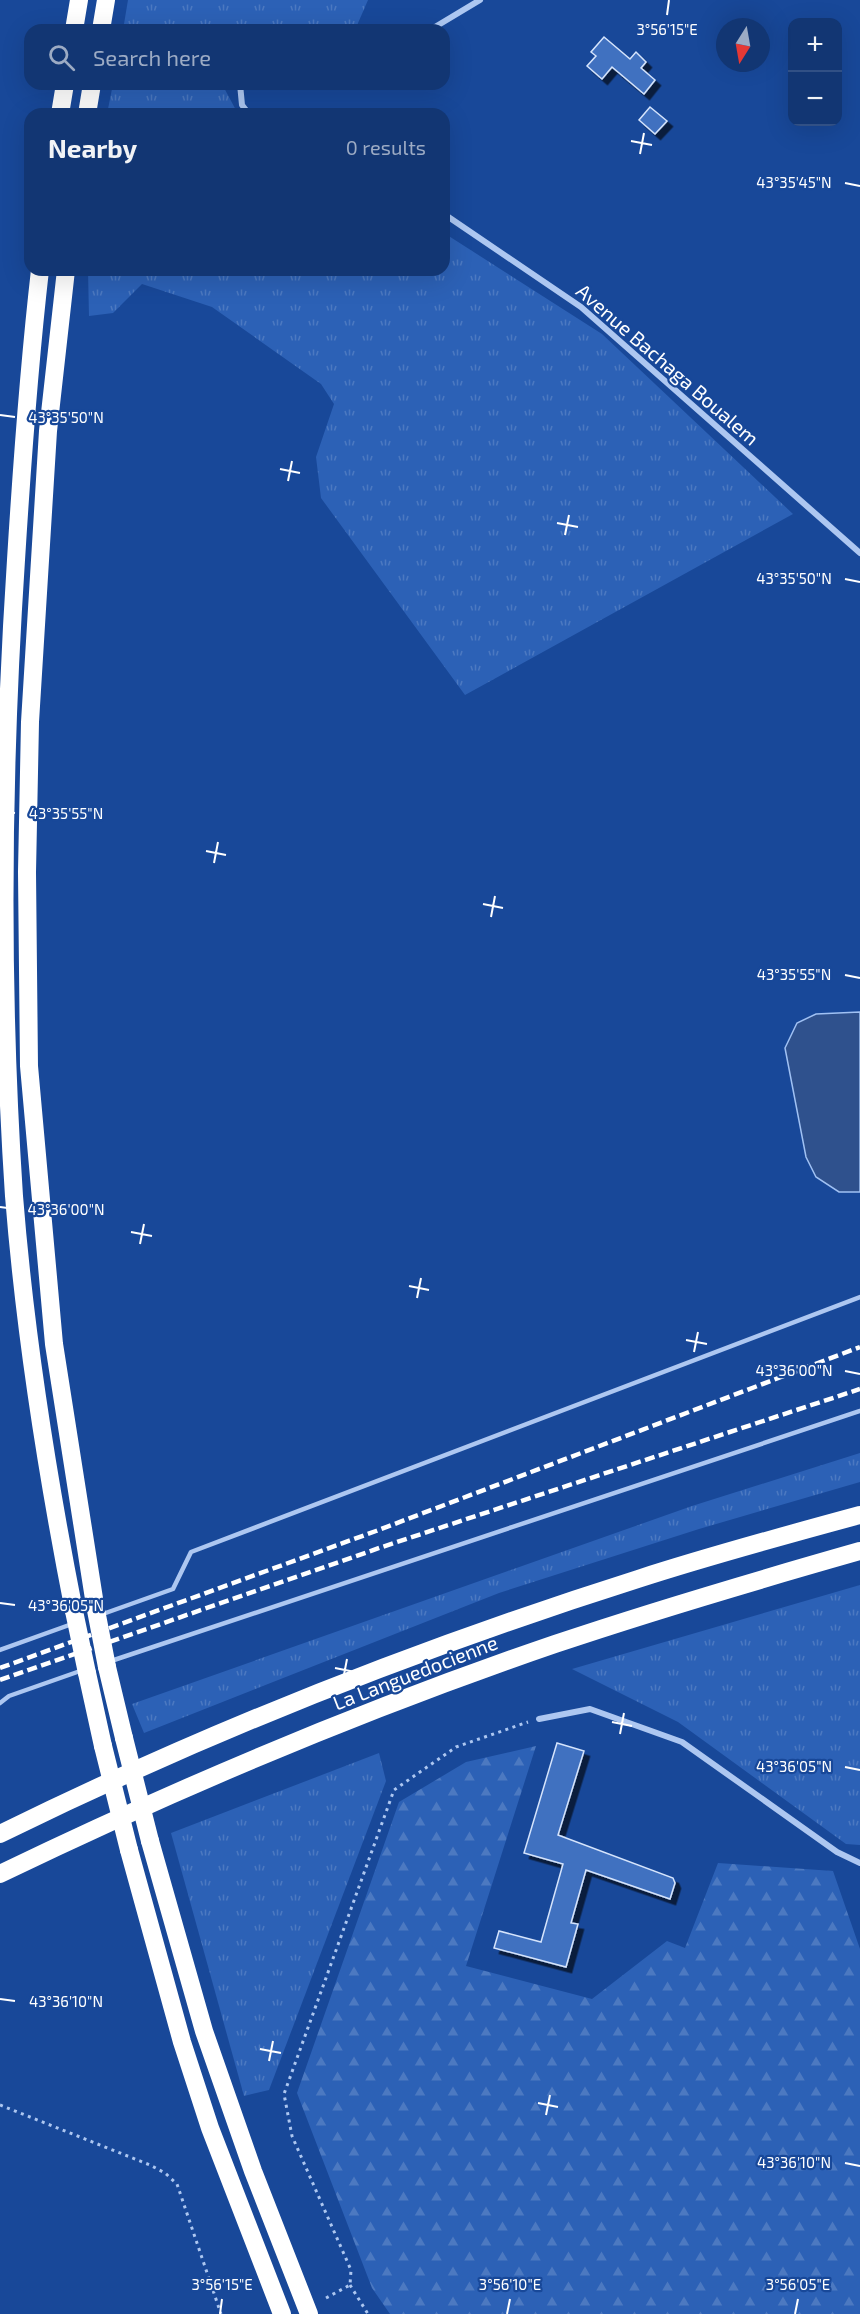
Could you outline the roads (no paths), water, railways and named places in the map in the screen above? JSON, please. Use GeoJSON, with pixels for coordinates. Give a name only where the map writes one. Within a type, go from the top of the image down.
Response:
{"type":"FeatureCollection","features":[{"type":"Feature","properties":{"kind":"highway"},"geometry":{"type":"LineString","coordinates":[[75,24],[79,0]]}},
{"type":"Feature","properties":{"kind":"highway"},"geometry":{"type":"LineString","coordinates":[[102,24],[106,0]]}},
{"type":"Feature","properties":{"kind":"highway"},"geometry":{"type":"LineString","coordinates":[[61,108],[64,90]]}},
{"type":"Feature","properties":{"kind":"highway"},"geometry":{"type":"LineString","coordinates":[[88,108],[91,90]]}},
{"type":"Feature","properties":{"kind":"highway"},"geometry":{"type":"LineString","coordinates":[[39,276],[24,426],[6,726],[3,874],[14,1197],[32,1354],[46,1451],[74,1611],[103,1746],[129,1850],[182,2042],[210,2128],[282,2314]]}},
{"type":"Feature","properties":{"kind":"highway"},"geometry":{"type":"LineString","coordinates":[[65,276],[48,431],[30,722],[27,872],[29,1066],[54,1344],[95,1605],[107,1667],[150,1841],[204,2031],[253,2171],[309,2314]]}},
{"type":"Feature","properties":{"kind":"highway","name":"La Languedocienne"},"geometry":{"type":"LineString","coordinates":[[0,1834],[237,1727],[431,1651],[638,1579],[860,1515]]}},
{"type":"Feature","properties":{"kind":"highway","name":"La Languedocienne"},"geometry":{"type":"LineString","coordinates":[[0,1874],[202,1781],[443,1684],[651,1613],[860,1551]]}},
{"type":"Feature","properties":{"kind":"street"},"geometry":{"type":"LineString","coordinates":[[440,24],[480,0]]}},
{"type":"Feature","properties":{"kind":"street"},"geometry":{"type":"LineString","coordinates":[[240,90],[244,108]]}},
{"type":"Feature","properties":{"kind":"street","name":"Avenue Bachaga Boualem"},"geometry":{"type":"LineString","coordinates":[[450,218],[581,307],[860,553]]}},
{"type":"Feature","properties":{"kind":"street"},"geometry":{"type":"LineString","coordinates":[[539,1719],[590,1709],[682,1742],[837,1852],[860,1863]]}},
{"type":"Feature","properties":{"kind":"lane"},"geometry":{"type":"LineString","coordinates":[[0,1650],[173,1589],[191,1552],[860,1298]]}},
{"type":"Feature","properties":{"kind":"lane"},"geometry":{"type":"LineString","coordinates":[[0,1703],[9,1696],[199,1631],[860,1411]]}},
{"type":"Feature","properties":{"kind":"railway"},"geometry":{"type":"LineString","coordinates":[[0,1668],[376,1531],[860,1347]]}},
{"type":"Feature","properties":{"kind":"railway"},"geometry":{"type":"LineString","coordinates":[[0,1680],[382,1547],[860,1389]]}}]}
